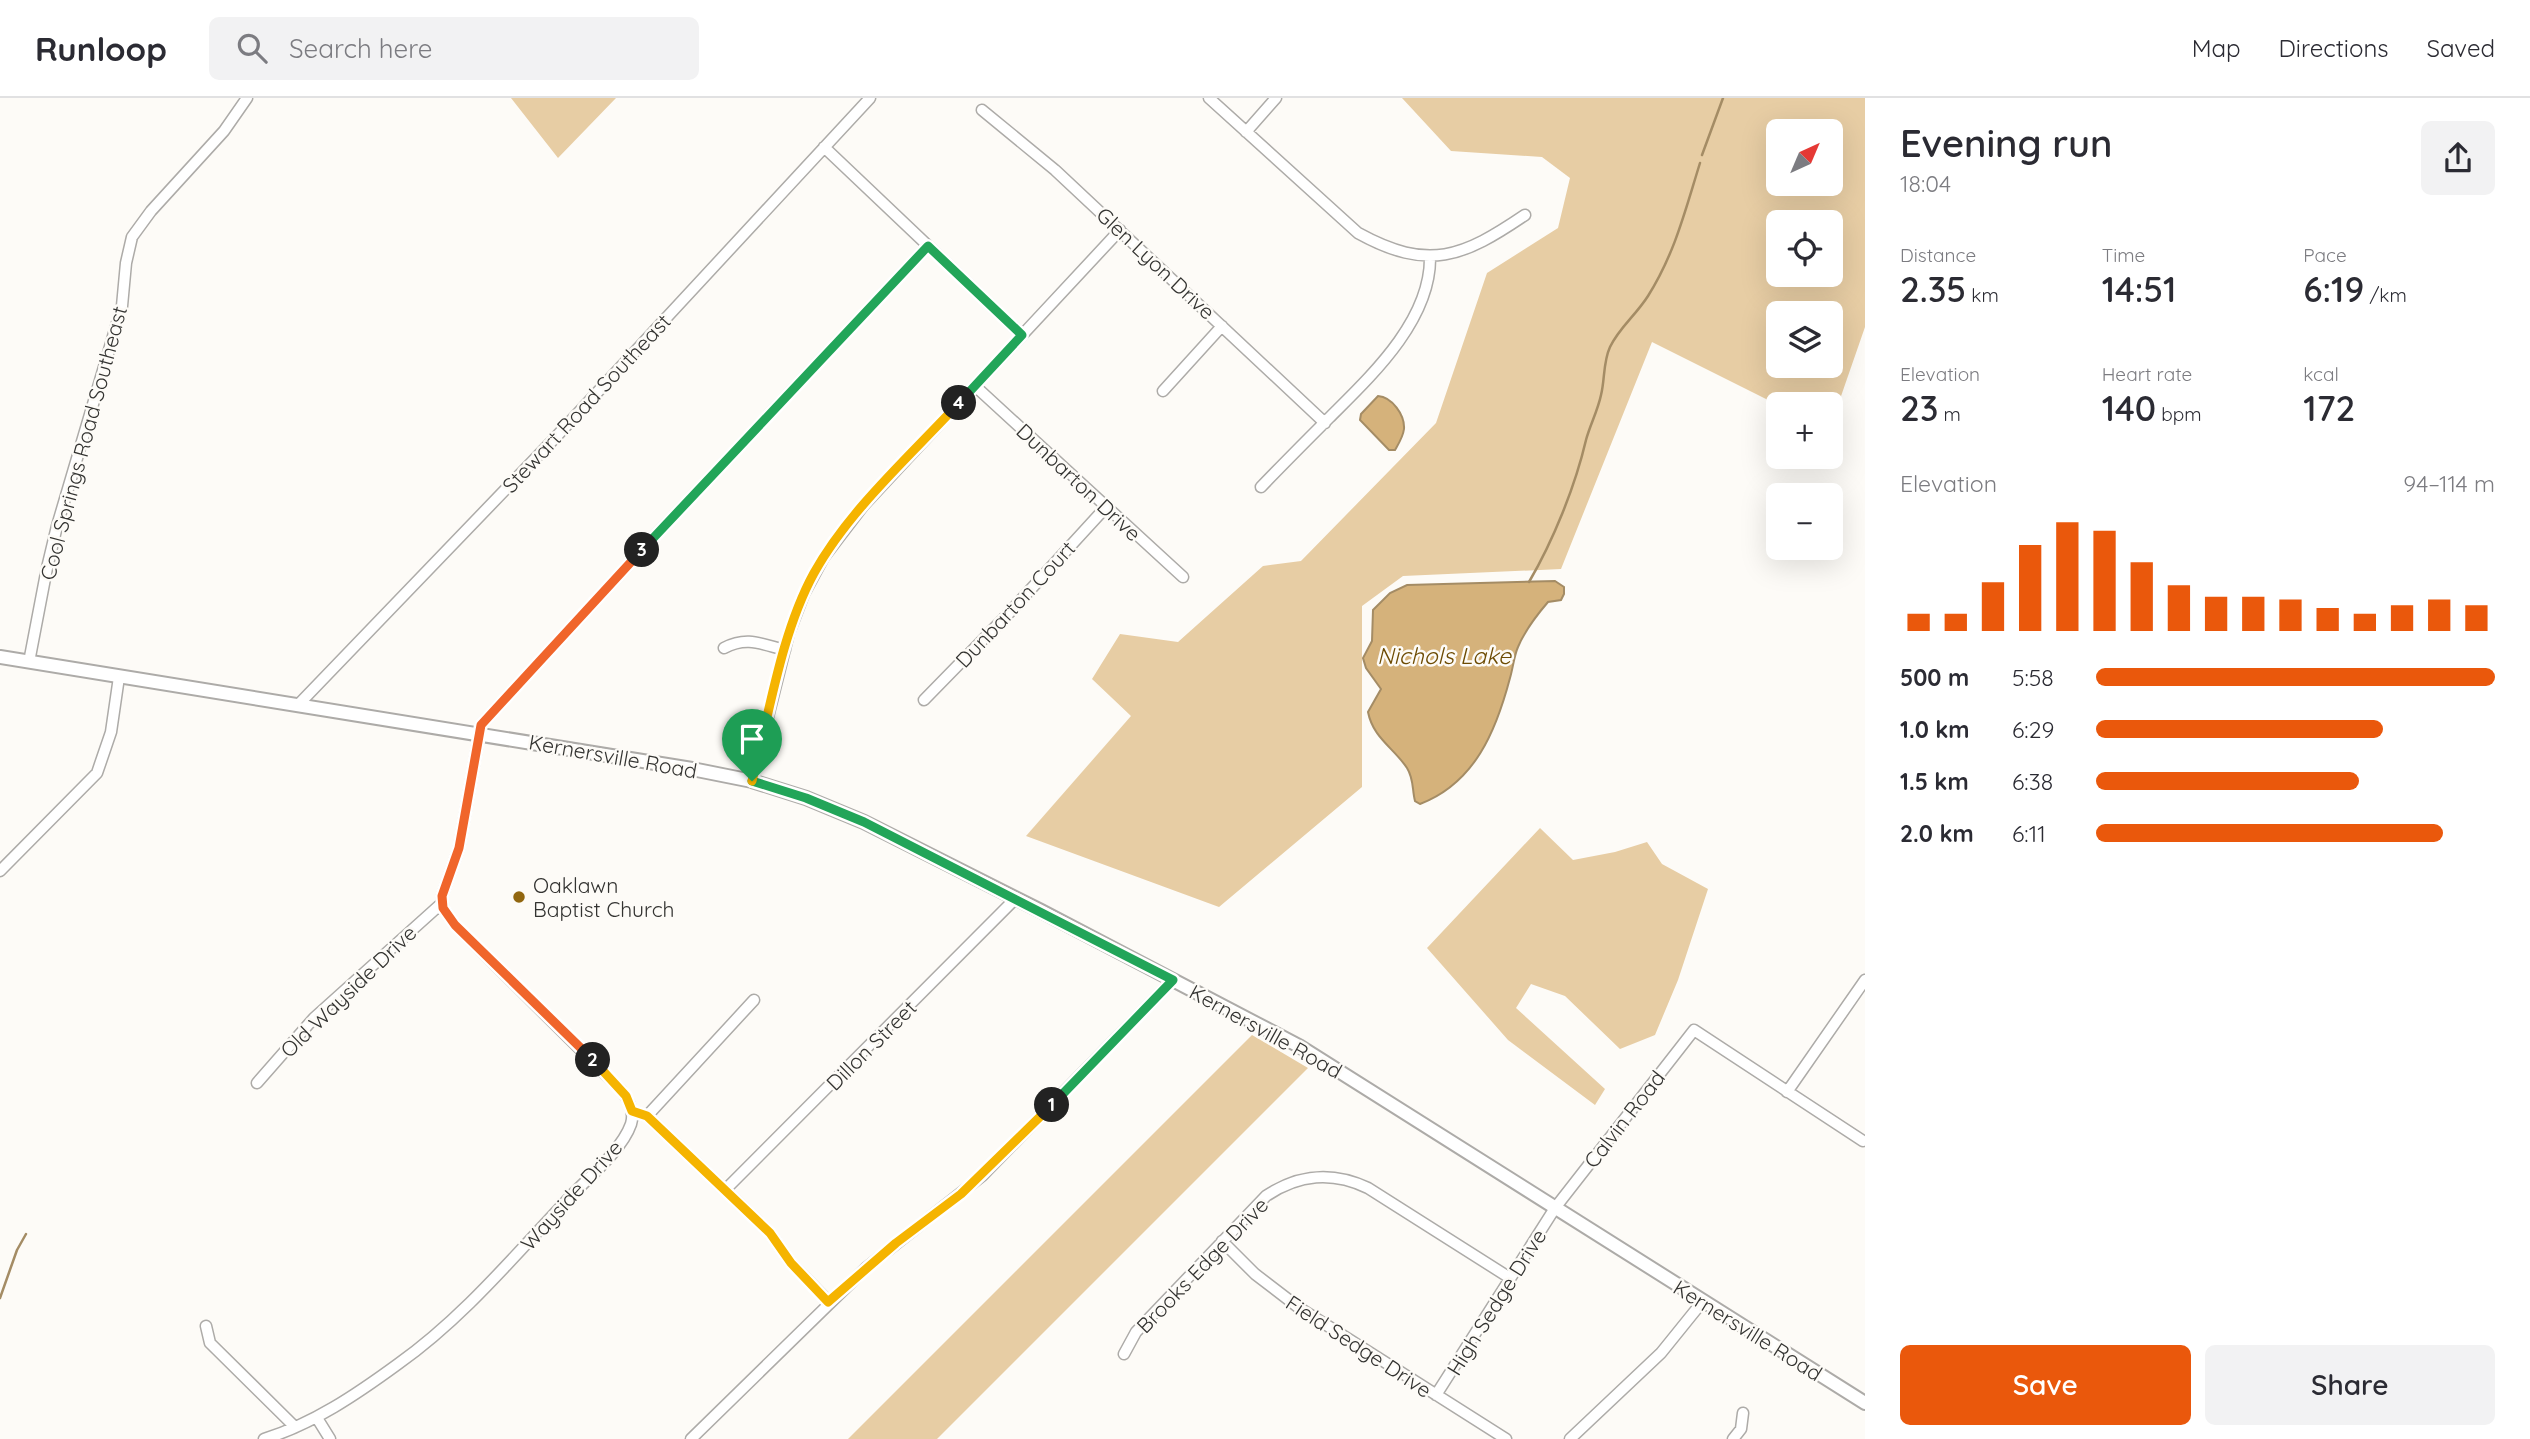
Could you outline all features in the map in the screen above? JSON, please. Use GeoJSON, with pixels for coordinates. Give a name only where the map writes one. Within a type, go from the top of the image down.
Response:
{"type":"FeatureCollection","features":[{"type":"Feature","properties":{"kind":"main road","name":"Kernersville Road"},"geometry":{"type":"LineString","coordinates":[[0,657],[692,769],[752,781],[806,798],[858,819],[1016,898],[1299,1046],[1865,1403]]}},
{"type":"Feature","properties":{"kind":"street","name":"Cool Springs Road Southeast"},"geometry":{"type":"LineString","coordinates":[[29,662],[57,526],[122,306],[125,263],[132,237],[151,211],[224,131],[247,98]]}},
{"type":"Feature","properties":{"kind":"street","name":"Stewart Road Southeast"},"geometry":{"type":"LineString","coordinates":[[298,705],[554,439],[870,98]]}},
{"type":"Feature","properties":{"kind":"street"},"geometry":{"type":"LineString","coordinates":[[1209,98],[1359,233],[1384,247],[1430,257],[1486,242],[1525,215]]}},
{"type":"Feature","properties":{"kind":"street"},"geometry":{"type":"LineString","coordinates":[[1246,132],[1276,98]]}},
{"type":"Feature","properties":{"kind":"street","name":"Glen Lyon Drive"},"geometry":{"type":"LineString","coordinates":[[982,110],[1035,152],[1325,423]]}},
{"type":"Feature","properties":{"kind":"street"},"geometry":{"type":"LineString","coordinates":[[824,148],[1022,335]]}},
{"type":"Feature","properties":{"kind":"street"},"geometry":{"type":"LineString","coordinates":[[752,781],[785,650],[804,594],[836,539],[863,506],[1120,230]]}},
{"type":"Feature","properties":{"kind":"street"},"geometry":{"type":"LineString","coordinates":[[828,1302],[791,1263],[770,1233],[647,1116],[632,1111],[626,1096],[615,1082],[455,925],[442,903],[459,848],[481,725],[928,246]]}},
{"type":"Feature","properties":{"kind":"street"},"geometry":{"type":"LineString","coordinates":[[1261,487],[1379,368],[1405,331],[1423,294],[1430,257]]}},
{"type":"Feature","properties":{"kind":"street"},"geometry":{"type":"LineString","coordinates":[[1163,391],[1222,326]]}},
{"type":"Feature","properties":{"kind":"street","name":"Dunbarton Drive"},"geometry":{"type":"LineString","coordinates":[[975,386],[1183,577]]}},
{"type":"Feature","properties":{"kind":"street","name":"Dunbarton Court"},"geometry":{"type":"LineString","coordinates":[[924,700],[1009,613],[1106,507]]}},
{"type":"Feature","properties":{"kind":"street"},"geometry":{"type":"LineString","coordinates":[[724,648],[747,640],[785,650]]}},
{"type":"Feature","properties":{"kind":"street"},"geometry":{"type":"LineString","coordinates":[[0,872],[97,773],[111,732],[119,677]]}},
{"type":"Feature","properties":{"kind":"street","name":"Dillon Street"},"geometry":{"type":"LineString","coordinates":[[725,1190],[1016,898]]}},
{"type":"Feature","properties":{"kind":"street","name":"Old Wayside Drive"},"geometry":{"type":"LineString","coordinates":[[257,1083],[314,1018],[442,903]]}},
{"type":"Feature","properties":{"kind":"street"},"geometry":{"type":"LineString","coordinates":[[691,1439],[828,1302],[886,1251],[982,1176],[1173,980]]}},
{"type":"Feature","properties":{"kind":"street"},"geometry":{"type":"LineString","coordinates":[[1863,1140],[1787,1091],[1865,980]]}},
{"type":"Feature","properties":{"kind":"street"},"geometry":{"type":"LineString","coordinates":[[647,1116],[754,1000]]}},
{"type":"Feature","properties":{"kind":"street","name":"Calvin Road"},"geometry":{"type":"LineString","coordinates":[[1555,1209],[1693,1030],[1787,1091]]}},
{"type":"Feature","properties":{"kind":"street","name":"Wayside Drive"},"geometry":{"type":"LineString","coordinates":[[264,1439],[317,1418],[398,1364],[458,1315],[614,1150],[628,1131],[632,1111]]}},
{"type":"Feature","properties":{"kind":"street","name":"Brooks Edge Drive"},"geometry":{"type":"LineString","coordinates":[[1124,1354],[1136,1332],[1266,1196],[1304,1178],[1344,1178],[1368,1188],[1510,1278]]}},
{"type":"Feature","properties":{"kind":"street","name":"High Sedge Drive"},"geometry":{"type":"LineString","coordinates":[[1436,1395],[1555,1209]]}},
{"type":"Feature","properties":{"kind":"street","name":"Field Sedge Drive"},"geometry":{"type":"LineString","coordinates":[[1222,1241],[1276,1292],[1506,1439]]}},
{"type":"Feature","properties":{"kind":"street"},"geometry":{"type":"LineString","coordinates":[[1570,1439],[1661,1353],[1703,1301]]}},
{"type":"Feature","properties":{"kind":"street"},"geometry":{"type":"LineString","coordinates":[[206,1326],[210,1343],[295,1427]]}},
{"type":"Feature","properties":{"kind":"street"},"geometry":{"type":"LineString","coordinates":[[1733,1439],[1741,1429],[1743,1413]]}},
{"type":"Feature","properties":{"kind":"street"},"geometry":{"type":"LineString","coordinates":[[317,1418],[330,1439]]}},
{"type":"Feature","properties":{"kind":"shaded area"},"geometry":{"type":"Polygon","coordinates":[[[511,98],[616,98],[558,158],[511,98]]]}},
{"type":"Feature","properties":{"kind":"shaded area"},"geometry":{"type":"Polygon","coordinates":[[[1402,98],[1865,98],[1865,327],[1842,392],[1766,392],[1766,399],[1652,342],[1561,569],[1403,576],[1362,606],[1362,787],[1219,907],[1026,836],[1131,716],[1092,679],[1120,634],[1178,642],[1263,566],[1301,561],[1436,423],[1487,273],[1558,228],[1570,178],[1542,157],[1451,151],[1402,98]]]}},
{"type":"Feature","properties":{"kind":"shaded area"},"geometry":{"type":"Polygon","coordinates":[[[1540,828],[1573,860],[1615,852],[1647,842],[1662,864],[1708,889],[1678,980],[1655,1035],[1620,1049],[1565,996],[1531,984],[1516,1008],[1605,1089],[1595,1105],[1508,1040],[1427,948],[1540,828]]]}},
{"type":"Feature","properties":{"kind":"shaded area"},"geometry":{"type":"Polygon","coordinates":[[[1252,1035],[1308,1068],[937,1439],[848,1439],[1252,1035]]]}},
{"type":"Feature","properties":{"kind":"water"},"geometry":{"type":"Polygon","coordinates":[[[1378,396],[1393,403],[1404,424],[1401,440],[1395,450],[1389,450],[1360,420],[1361,414],[1378,396]]]}},
{"type":"Feature","properties":{"kind":"water","name":"Nichols Lake"},"geometry":{"type":"Polygon","coordinates":[[[1555,581],[1564,587],[1564,594],[1561,600],[1548,602],[1524,635],[1498,717],[1480,753],[1469,769],[1439,795],[1420,804],[1415,801],[1409,772],[1374,729],[1368,712],[1381,689],[1366,668],[1363,658],[1372,641],[1373,610],[1390,593],[1407,585],[1555,581]]]}},
{"type":"Feature","properties":{"kind":"waterway"},"geometry":{"type":"LineString","coordinates":[[1702,155],[1723,98]]}},
{"type":"Feature","properties":{"kind":"waterway"},"geometry":{"type":"LineString","coordinates":[[1529,582],[1569,495],[1600,401],[1610,347],[1648,296],[1665,264],[1679,231],[1700,163]]}},
{"type":"Feature","properties":{"kind":"waterway"},"geometry":{"type":"LineString","coordinates":[[0,1298],[17,1250],[26,1234]]}},
{"type":"Feature","properties":{"kind":"place","name":"Oaklawn Baptist Church"},"geometry":{"type":"Point","coordinates":[519,897]}},
{"type":"Feature","properties":{"kind":"route"},"geometry":{"type":"LineString","coordinates":[[928,246],[1022,335],[863,506],[836,539],[813,575],[789,633],[752,781],[806,798],[864,822],[1173,980],[982,1176],[896,1243],[828,1302],[791,1263],[770,1233],[647,1116],[632,1111],[626,1096],[615,1082],[455,925],[443,908],[442,896],[459,848],[481,725],[928,246]]}}]}
